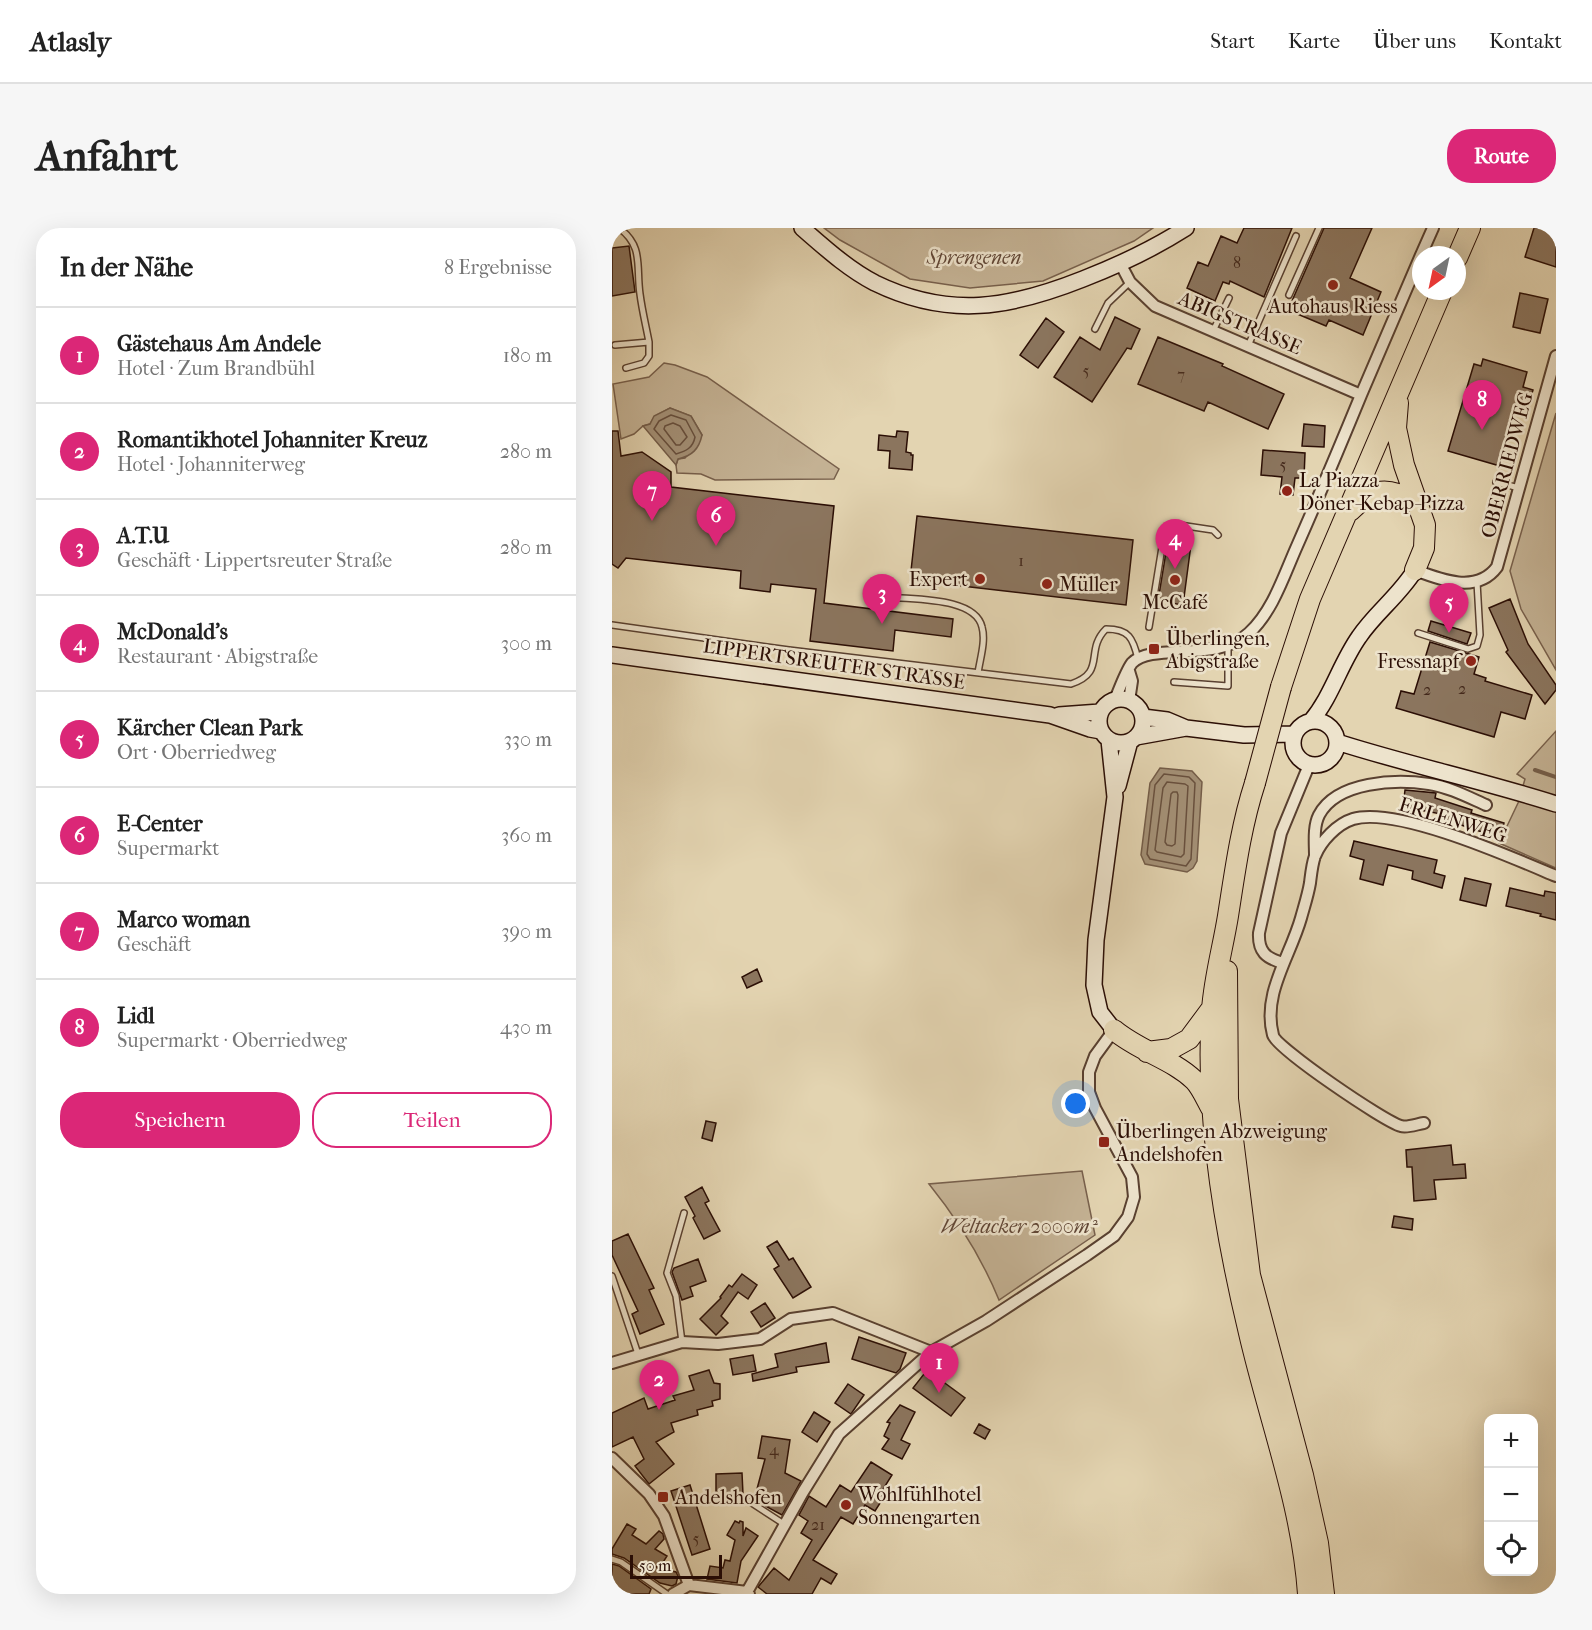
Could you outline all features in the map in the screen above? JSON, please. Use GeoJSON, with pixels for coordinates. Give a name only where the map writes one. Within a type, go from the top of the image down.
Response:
{"type":"FeatureCollection","features":[{"type":"Feature","properties":{"kind":"highway"},"geometry":{"type":"LineString","coordinates":[[1462,246],[1470,228]]}},
{"type":"Feature","properties":{"kind":"highway"},"geometry":{"type":"LineString","coordinates":[[1308,1594],[1298,1524],[1249,1336],[1234,1268],[1222,1193],[1210,1068],[1212,1008],[1243,819],[1281,687],[1310,599],[1438,300]]}},
{"type":"Feature","properties":{"kind":"highway"},"geometry":{"type":"LineString","coordinates":[[1398,392],[1396,428],[1404,465],[1425,525],[1424,548],[1415,570]]}},
{"type":"Feature","properties":{"kind":"highway"},"geometry":{"type":"LineString","coordinates":[[1346,515],[1365,497],[1378,491],[1401,495],[1417,503]]}},
{"type":"Feature","properties":{"kind":"highway"},"geometry":{"type":"LineString","coordinates":[[1226,926],[1228,1099],[1250,1275],[1303,1475],[1318,1543],[1324,1594]]}},
{"type":"Feature","properties":{"kind":"highway"},"geometry":{"type":"LineString","coordinates":[[1147,1052],[1171,1049],[1189,1039],[1212,1008]]}},
{"type":"Feature","properties":{"kind":"highway"},"geometry":{"type":"LineString","coordinates":[[1114,1030],[1129,1043],[1178,1067],[1196,1081],[1214,1113]]}},
{"type":"Feature","properties":{"kind":"main road"},"geometry":{"type":"LineString","coordinates":[[802,228],[843,263],[874,282],[908,296],[946,304],[986,306],[1030,298],[1121,265],[1186,228]]}},
{"type":"Feature","properties":{"kind":"main road"},"geometry":{"type":"LineString","coordinates":[[1311,722],[1332,690],[1350,650],[1362,633],[1405,586],[1415,570]]}},
{"type":"Feature","properties":{"kind":"main road","name":"LIPPERTSREUTER STRASSE"},"geometry":{"type":"LineString","coordinates":[[612,654],[1050,715],[1105,735]]}},
{"type":"Feature","properties":{"kind":"main road"},"geometry":{"type":"LineString","coordinates":[[1329,727],[1333,709],[1332,690]]}},
{"type":"Feature","properties":{"kind":"main road"},"geometry":{"type":"LineString","coordinates":[[1114,797],[1133,739],[1142,728],[1143,717],[1140,710],[1122,700],[1109,702],[1100,712],[1099,718],[1113,762],[1114,797],[1094,966],[1094,985],[1100,1012],[1114,1030]]}},
{"type":"Feature","properties":{"kind":"main road","name":"LIPPERTSREUTER STRASSE"},"geometry":{"type":"LineString","coordinates":[[1050,715],[1100,712]]}},
{"type":"Feature","properties":{"kind":"main road"},"geometry":{"type":"LineString","coordinates":[[1143,717],[1167,720],[1186,728],[1244,735],[1295,734]]}},
{"type":"Feature","properties":{"kind":"main road"},"geometry":{"type":"LineString","coordinates":[[1317,721],[1329,727],[1333,731],[1336,748],[1326,762],[1321,765],[1309,765],[1297,757],[1292,744],[1301,725],[1317,721]]}},
{"type":"Feature","properties":{"kind":"main road"},"geometry":{"type":"LineString","coordinates":[[1105,735],[1120,744],[1186,728]]}},
{"type":"Feature","properties":{"kind":"main road"},"geometry":{"type":"LineString","coordinates":[[1244,735],[1294,751]]}},
{"type":"Feature","properties":{"kind":"main road"},"geometry":{"type":"LineString","coordinates":[[1336,748],[1464,776],[1556,804]]}},
{"type":"Feature","properties":{"kind":"street"},"geometry":{"type":"LineString","coordinates":[[1425,246],[1433,228]]}},
{"type":"Feature","properties":{"kind":"street","name":"ABIGSTRASSE"},"geometry":{"type":"LineString","coordinates":[[1121,265],[1130,282],[1155,306],[1361,395]]}},
{"type":"Feature","properties":{"kind":"street"},"geometry":{"type":"LineString","coordinates":[[1122,700],[1132,681],[1130,666],[1138,659],[1155,654],[1201,651],[1228,646],[1247,635],[1261,620],[1273,600],[1412,276]]}},
{"type":"Feature","properties":{"kind":"street","name":"OBERRIEDWEG"},"geometry":{"type":"LineString","coordinates":[[1477,582],[1492,574],[1500,560],[1556,356]]}},
{"type":"Feature","properties":{"kind":"street"},"geometry":{"type":"LineString","coordinates":[[1415,570],[1449,581],[1477,582]]}},
{"type":"Feature","properties":{"kind":"street"},"geometry":{"type":"LineString","coordinates":[[1283,963],[1264,953],[1258,945],[1259,933],[1281,833],[1309,765]]}},
{"type":"Feature","properties":{"kind":"street","name":"ERLENWEG"},"geometry":{"type":"LineString","coordinates":[[1424,1123],[1402,1126],[1366,1106],[1302,1063],[1273,1039],[1270,1019],[1274,989],[1298,927],[1315,856],[1318,816],[1328,801],[1358,788],[1402,783],[1430,784],[1452,790],[1486,805]]}},
{"type":"Feature","properties":{"kind":"street","name":"ERLENWEG"},"geometry":{"type":"LineString","coordinates":[[1315,856],[1331,833],[1352,819],[1377,817],[1414,825],[1469,842],[1556,876]]}},
{"type":"Feature","properties":{"kind":"street"},"geometry":{"type":"LineString","coordinates":[[673,1594],[689,1585],[748,1593],[784,1524],[839,1434],[932,1352],[986,1321],[1114,1236],[1128,1217],[1134,1197],[1132,1177],[1095,1108],[1089,1092],[1089,1072],[1095,1056],[1114,1030]]}},
{"type":"Feature","properties":{"kind":"street"},"geometry":{"type":"LineString","coordinates":[[612,1363],[682,1342],[718,1344],[760,1339],[790,1319],[833,1313],[932,1352]]}},
{"type":"Feature","properties":{"kind":"street"},"geometry":{"type":"LineString","coordinates":[[612,1458],[649,1494],[664,1516],[689,1585]]}},
{"type":"Feature","properties":{"kind":"lane"},"geometry":{"type":"LineString","coordinates":[[619,228],[629,236],[638,255],[640,293],[649,342],[649,356],[644,363],[626,368]]}},
{"type":"Feature","properties":{"kind":"lane"},"geometry":{"type":"LineString","coordinates":[[1289,295],[1319,228]]}},
{"type":"Feature","properties":{"kind":"lane"},"geometry":{"type":"LineString","coordinates":[[1248,346],[1296,236]]}},
{"type":"Feature","properties":{"kind":"lane"},"geometry":{"type":"LineString","coordinates":[[1095,329],[1108,303],[1130,282]]}},
{"type":"Feature","properties":{"kind":"lane"},"geometry":{"type":"LineString","coordinates":[[1213,331],[1229,298]]}},
{"type":"Feature","properties":{"kind":"lane"},"geometry":{"type":"LineString","coordinates":[[615,345],[649,342]]}},
{"type":"Feature","properties":{"kind":"lane"},"geometry":{"type":"LineString","coordinates":[[1496,482],[1519,488]]}},
{"type":"Feature","properties":{"kind":"lane"},"geometry":{"type":"LineString","coordinates":[[1149,627],[1165,529],[1173,524],[1213,530],[1218,534]]}},
{"type":"Feature","properties":{"kind":"lane"},"geometry":{"type":"LineString","coordinates":[[1418,633],[1468,649],[1477,646],[1480,635],[1477,582]]}},
{"type":"Feature","properties":{"kind":"lane"},"geometry":{"type":"LineString","coordinates":[[890,597],[948,603],[966,608],[979,617],[983,628],[983,642],[978,674]]}},
{"type":"Feature","properties":{"kind":"lane"},"geometry":{"type":"LineString","coordinates":[[612,625],[789,650],[1071,684],[1083,680],[1092,668],[1095,642],[1106,629],[1125,631],[1135,648],[1138,659]]}},
{"type":"Feature","properties":{"kind":"lane"},"geometry":{"type":"LineString","coordinates":[[1174,682],[1228,686],[1228,646]]}},
{"type":"Feature","properties":{"kind":"lane"},"geometry":{"type":"LineString","coordinates":[[682,1342],[676,1296],[668,1273],[684,1213]]}},
{"type":"Feature","properties":{"kind":"lane"},"geometry":{"type":"LineString","coordinates":[[612,1276],[638,1354]]}},
{"type":"Feature","properties":{"kind":"lane"},"geometry":{"type":"LineString","coordinates":[[747,1500],[784,1524]]}},
{"type":"Feature","properties":{"kind":"lane"},"geometry":{"type":"LineString","coordinates":[[612,1559],[621,1562],[667,1594]]}},
{"type":"Feature","properties":{"kind":"green space","name":"Sprengenen"},"geometry":{"type":"Polygon","coordinates":[[[824,228],[1153,228],[1134,241],[1043,281],[970,288],[910,279],[840,240],[824,228]]]}},
{"type":"Feature","properties":{"kind":"green space"},"geometry":{"type":"Polygon","coordinates":[[[664,363],[707,377],[839,469],[834,479],[715,480],[701,474],[677,473],[678,459],[685,458],[702,435],[691,416],[670,408],[655,416],[650,424],[621,439],[613,384],[649,377],[664,363]]]}},
{"type":"Feature","properties":{"kind":"green space"},"geometry":{"type":"Polygon","coordinates":[[[1556,413],[1556,670],[1521,609],[1510,571],[1556,413]]]}},
{"type":"Feature","properties":{"kind":"green space"},"geometry":{"type":"Polygon","coordinates":[[[1556,731],[1556,868],[1499,843],[1518,803],[1525,779],[1517,774],[1556,731]]]}},
{"type":"Feature","properties":{"kind":"green space","name":"Weltacker 2000m²"},"geometry":{"type":"Polygon","coordinates":[[[1082,1171],[1095,1235],[999,1300],[985,1268],[968,1239],[929,1184],[1082,1171]]]}},
{"type":"Feature","properties":{"kind":"water"},"geometry":{"type":"Polygon","coordinates":[[[670,408],[691,416],[702,435],[694,451],[678,459],[676,465],[643,426],[650,424],[654,416],[670,408]]]}},
{"type":"Feature","properties":{"kind":"water"},"geometry":{"type":"Polygon","coordinates":[[[1160,768],[1192,771],[1202,782],[1197,861],[1187,872],[1145,864],[1141,855],[1150,783],[1160,768]]]}},
{"type":"Feature","properties":{"kind":"building"},"geometry":{"type":"Polygon","coordinates":[[[1244,228],[1292,228],[1264,297],[1230,281],[1229,284],[1223,282],[1215,301],[1187,288],[1198,262],[1208,266],[1221,236],[1237,243],[1244,228]]]}},
{"type":"Feature","properties":{"kind":"building","name":"Autohaus Riess"},"geometry":{"type":"Polygon","coordinates":[[[1324,228],[1372,228],[1350,278],[1381,292],[1363,335],[1329,320],[1326,326],[1288,310],[1324,228]]]}},
{"type":"Feature","properties":{"kind":"building"},"geometry":{"type":"Polygon","coordinates":[[[1534,228],[1556,228],[1556,267],[1525,257],[1534,228]]]}},
{"type":"Feature","properties":{"kind":"building"},"geometry":{"type":"Polygon","coordinates":[[[629,246],[635,292],[612,296],[612,248],[629,246]]]}},
{"type":"Feature","properties":{"kind":"building"},"geometry":{"type":"Polygon","coordinates":[[[1520,293],[1548,299],[1540,333],[1513,327],[1520,293]]]}},
{"type":"Feature","properties":{"kind":"building"},"geometry":{"type":"Polygon","coordinates":[[[1115,317],[1140,329],[1131,349],[1127,348],[1092,402],[1054,377],[1080,337],[1100,350],[1115,317]]]}},
{"type":"Feature","properties":{"kind":"building"},"geometry":{"type":"Polygon","coordinates":[[[1046,318],[1064,332],[1038,368],[1020,355],[1046,318]]]}},
{"type":"Feature","properties":{"kind":"building"},"geometry":{"type":"Polygon","coordinates":[[[1158,337],[1223,364],[1222,366],[1284,394],[1268,429],[1208,402],[1204,411],[1138,384],[1158,337]]]}},
{"type":"Feature","properties":{"kind":"building"},"geometry":{"type":"Polygon","coordinates":[[[1483,359],[1527,372],[1523,387],[1533,390],[1527,409],[1517,406],[1500,466],[1448,451],[1474,364],[1481,366],[1483,359]]]}},
{"type":"Feature","properties":{"kind":"building"},"geometry":{"type":"Polygon","coordinates":[[[1304,424],[1325,426],[1324,447],[1302,446],[1304,424]]]}},
{"type":"Feature","properties":{"kind":"building"},"geometry":{"type":"Polygon","coordinates":[[[612,431],[618,431],[621,456],[642,452],[671,472],[671,487],[834,506],[824,603],[953,619],[951,637],[895,630],[893,651],[810,641],[816,589],[771,584],[770,592],[740,588],[741,571],[626,558],[618,568],[612,564],[612,431]]]}},
{"type":"Feature","properties":{"kind":"building"},"geometry":{"type":"Polygon","coordinates":[[[897,431],[908,432],[906,452],[913,455],[912,470],[889,468],[890,451],[878,450],[879,435],[896,437],[897,431]]]}},
{"type":"Feature","properties":{"kind":"building"},"geometry":{"type":"Polygon","coordinates":[[[1263,450],[1305,453],[1304,478],[1295,478],[1293,495],[1280,494],[1282,477],[1261,475],[1263,450]]]}},
{"type":"Feature","properties":{"kind":"building"},"geometry":{"type":"Polygon","coordinates":[[[917,516],[1133,540],[1126,605],[910,580],[917,516]]]}},
{"type":"Feature","properties":{"kind":"building"},"geometry":{"type":"Polygon","coordinates":[[[1179,530],[1189,531],[1188,536],[1192,537],[1183,605],[1158,601],[1169,534],[1178,535],[1179,530]]]}},
{"type":"Feature","properties":{"kind":"building"},"geometry":{"type":"Polygon","coordinates":[[[1510,599],[1528,644],[1556,685],[1556,690],[1545,704],[1506,652],[1508,650],[1489,608],[1510,599]]]}},
{"type":"Feature","properties":{"kind":"building"},"geometry":{"type":"Polygon","coordinates":[[[1431,621],[1471,633],[1467,644],[1428,631],[1431,621]]]}},
{"type":"Feature","properties":{"kind":"building"},"geometry":{"type":"Polygon","coordinates":[[[1430,642],[1479,657],[1474,674],[1486,678],[1485,681],[1532,695],[1525,719],[1501,712],[1494,737],[1396,708],[1401,691],[1414,694],[1430,642]]]}},
{"type":"Feature","properties":{"kind":"building"},"geometry":{"type":"Polygon","coordinates":[[[1405,790],[1436,793],[1435,798],[1472,810],[1471,813],[1504,823],[1500,838],[1446,820],[1447,815],[1403,807],[1405,790]]]}},
{"type":"Feature","properties":{"kind":"building"},"geometry":{"type":"Polygon","coordinates":[[[1354,841],[1437,860],[1434,873],[1445,876],[1442,888],[1412,879],[1413,871],[1388,865],[1383,885],[1360,879],[1364,860],[1350,856],[1354,841]]]}},
{"type":"Feature","properties":{"kind":"building"},"geometry":{"type":"Polygon","coordinates":[[[1465,878],[1491,884],[1486,906],[1460,900],[1465,878]]]}},
{"type":"Feature","properties":{"kind":"building"},"geometry":{"type":"Polygon","coordinates":[[[1510,888],[1544,896],[1545,891],[1556,893],[1556,920],[1506,906],[1510,888]]]}},
{"type":"Feature","properties":{"kind":"building"},"geometry":{"type":"Polygon","coordinates":[[[757,969],[762,981],[747,988],[742,977],[757,969]]]}},
{"type":"Feature","properties":{"kind":"building"},"geometry":{"type":"Polygon","coordinates":[[[706,1121],[716,1123],[712,1141],[702,1138],[706,1121]]]}},
{"type":"Feature","properties":{"kind":"building"},"geometry":{"type":"Polygon","coordinates":[[[1451,1145],[1453,1165],[1465,1164],[1466,1178],[1434,1180],[1436,1199],[1414,1201],[1412,1167],[1407,1167],[1406,1150],[1451,1145]]]}},
{"type":"Feature","properties":{"kind":"building"},"geometry":{"type":"Polygon","coordinates":[[[702,1187],[709,1201],[705,1203],[720,1231],[704,1239],[685,1197],[702,1187]]]}},
{"type":"Feature","properties":{"kind":"building"},"geometry":{"type":"Polygon","coordinates":[[[1394,1216],[1413,1219],[1412,1230],[1392,1227],[1394,1216]]]}},
{"type":"Feature","properties":{"kind":"building"},"geometry":{"type":"Polygon","coordinates":[[[628,1234],[654,1288],[649,1290],[664,1324],[640,1334],[632,1314],[638,1311],[612,1255],[612,1241],[628,1234]]]}},
{"type":"Feature","properties":{"kind":"building"},"geometry":{"type":"Polygon","coordinates":[[[777,1241],[789,1260],[793,1258],[811,1287],[793,1298],[774,1269],[779,1266],[767,1247],[777,1241]]]}},
{"type":"Feature","properties":{"kind":"building"},"geometry":{"type":"Polygon","coordinates":[[[698,1259],[706,1281],[690,1287],[693,1296],[682,1300],[672,1272],[674,1268],[698,1259]]]}},
{"type":"Feature","properties":{"kind":"building"},"geometry":{"type":"Polygon","coordinates":[[[742,1274],[757,1285],[748,1299],[738,1292],[721,1316],[728,1323],[716,1335],[700,1319],[721,1298],[729,1285],[732,1287],[742,1274]]]}},
{"type":"Feature","properties":{"kind":"building"},"geometry":{"type":"Polygon","coordinates":[[[765,1303],[775,1318],[761,1327],[751,1312],[765,1303]]]}},
{"type":"Feature","properties":{"kind":"building"},"geometry":{"type":"Polygon","coordinates":[[[859,1337],[906,1353],[900,1369],[896,1373],[852,1359],[859,1337]]]}},
{"type":"Feature","properties":{"kind":"building"},"geometry":{"type":"Polygon","coordinates":[[[826,1343],[829,1362],[796,1367],[797,1372],[753,1381],[752,1374],[778,1367],[775,1354],[826,1343]]]}},
{"type":"Feature","properties":{"kind":"building"},"geometry":{"type":"Polygon","coordinates":[[[753,1355],[756,1371],[733,1375],[730,1359],[753,1355]]]}},
{"type":"Feature","properties":{"kind":"building"},"geometry":{"type":"Polygon","coordinates":[[[709,1370],[714,1383],[720,1384],[720,1399],[712,1401],[713,1406],[697,1410],[698,1415],[671,1423],[674,1432],[656,1442],[674,1464],[649,1484],[635,1466],[644,1459],[633,1437],[612,1447],[612,1413],[644,1398],[648,1409],[675,1400],[673,1396],[694,1390],[689,1376],[709,1370]]]}},
{"type":"Feature","properties":{"kind":"building"},"geometry":{"type":"Polygon","coordinates":[[[924,1374],[939,1385],[942,1381],[965,1398],[951,1416],[913,1388],[924,1374]]]}},
{"type":"Feature","properties":{"kind":"building"},"geometry":{"type":"Polygon","coordinates":[[[848,1384],[864,1395],[851,1414],[835,1403],[848,1384]]]}},
{"type":"Feature","properties":{"kind":"building"},"geometry":{"type":"Polygon","coordinates":[[[900,1405],[915,1412],[901,1440],[910,1444],[902,1459],[882,1449],[889,1439],[884,1436],[890,1423],[887,1422],[900,1405]]]}},
{"type":"Feature","properties":{"kind":"building"},"geometry":{"type":"Polygon","coordinates":[[[814,1412],[830,1422],[817,1442],[802,1432],[814,1412]]]}},
{"type":"Feature","properties":{"kind":"building"},"geometry":{"type":"Polygon","coordinates":[[[979,1424],[990,1430],[985,1439],[974,1433],[979,1424]]]}},
{"type":"Feature","properties":{"kind":"building"},"geometry":{"type":"Polygon","coordinates":[[[762,1436],[790,1440],[785,1473],[801,1481],[782,1515],[760,1503],[766,1491],[757,1489],[765,1459],[758,1458],[762,1436]]]}},
{"type":"Feature","properties":{"kind":"building"},"geometry":{"type":"Polygon","coordinates":[[[871,1462],[892,1475],[880,1494],[884,1497],[875,1511],[865,1505],[853,1524],[841,1517],[813,1560],[837,1574],[831,1584],[821,1578],[812,1594],[767,1594],[758,1587],[774,1568],[789,1580],[812,1540],[801,1533],[808,1521],[799,1515],[809,1496],[826,1507],[840,1485],[851,1492],[871,1462]]]}},
{"type":"Feature","properties":{"kind":"building"},"geometry":{"type":"Polygon","coordinates":[[[742,1473],[743,1494],[716,1494],[716,1474],[742,1473]]]}},
{"type":"Feature","properties":{"kind":"building"},"geometry":{"type":"Polygon","coordinates":[[[690,1485],[710,1549],[692,1555],[671,1491],[690,1485]]]}},
{"type":"Feature","properties":{"kind":"building"},"geometry":{"type":"Polygon","coordinates":[[[735,1521],[743,1522],[743,1536],[746,1528],[758,1536],[741,1561],[737,1583],[707,1579],[710,1566],[723,1568],[725,1560],[730,1561],[735,1540],[727,1535],[735,1521]]]}},
{"type":"Feature","properties":{"kind":"building"},"geometry":{"type":"Polygon","coordinates":[[[627,1524],[636,1529],[632,1535],[646,1544],[659,1531],[663,1534],[664,1539],[655,1549],[667,1556],[662,1564],[655,1567],[676,1572],[678,1576],[676,1584],[672,1586],[660,1583],[624,1558],[612,1554],[612,1549],[627,1524]]]}},
{"type":"Feature","properties":{"kind":"building"},"geometry":{"type":"Polygon","coordinates":[[[612,1564],[619,1566],[651,1589],[649,1594],[612,1594],[612,1564]]]}},
{"type":"Feature","properties":{"kind":"waterway"},"geometry":{"type":"LineString","coordinates":[[1535,770],[1556,777]]}},
{"type":"Feature","properties":{"kind":"place","name":"Autohaus Riess"},"geometry":{"type":"Point","coordinates":[1333,285]}},
{"type":"Feature","properties":{"kind":"place","name":"Lidl"},"geometry":{"type":"Point","coordinates":[1482,430]}},
{"type":"Feature","properties":{"kind":"place","name":"La Piazza Döner-Kebap-Pizza"},"geometry":{"type":"Point","coordinates":[1287,491]}},
{"type":"Feature","properties":{"kind":"place","name":"Marco woman"},"geometry":{"type":"Point","coordinates":[652,521]}},
{"type":"Feature","properties":{"kind":"place","name":"E-Center"},"geometry":{"type":"Point","coordinates":[716,546]}},
{"type":"Feature","properties":{"kind":"place","name":"McDonald's"},"geometry":{"type":"Point","coordinates":[1175,569]}},
{"type":"Feature","properties":{"kind":"place","name":"Expert"},"geometry":{"type":"Point","coordinates":[980,579]}},
{"type":"Feature","properties":{"kind":"place","name":"McCafé"},"geometry":{"type":"Point","coordinates":[1175,580]}},
{"type":"Feature","properties":{"kind":"place","name":"Müller"},"geometry":{"type":"Point","coordinates":[1047,584]}},
{"type":"Feature","properties":{"kind":"place","name":"A.T.U"},"geometry":{"type":"Point","coordinates":[882,624]}},
{"type":"Feature","properties":{"kind":"place","name":"Kärcher Clean Park"},"geometry":{"type":"Point","coordinates":[1449,633]}},
{"type":"Feature","properties":{"kind":"place","name":"Überlingen, Abigstraße"},"geometry":{"type":"Point","coordinates":[1154,649]}},
{"type":"Feature","properties":{"kind":"place","name":"Fressnapf"},"geometry":{"type":"Point","coordinates":[1471,661]}},
{"type":"Feature","properties":{"kind":"place","name":"Überlingen Abzweigung Andelshofen"},"geometry":{"type":"Point","coordinates":[1104,1142]}},
{"type":"Feature","properties":{"kind":"place","name":"Gästehaus Am Andele"},"geometry":{"type":"Point","coordinates":[939,1393]}},
{"type":"Feature","properties":{"kind":"place","name":"Romantikhotel Johanniter Kreuz"},"geometry":{"type":"Point","coordinates":[659,1410]}},
{"type":"Feature","properties":{"kind":"place","name":"Andelshofen"},"geometry":{"type":"Point","coordinates":[663,1497]}},
{"type":"Feature","properties":{"kind":"place","name":"Wohlfühlhotel Sonnengarten"},"geometry":{"type":"Point","coordinates":[846,1505]}}]}
